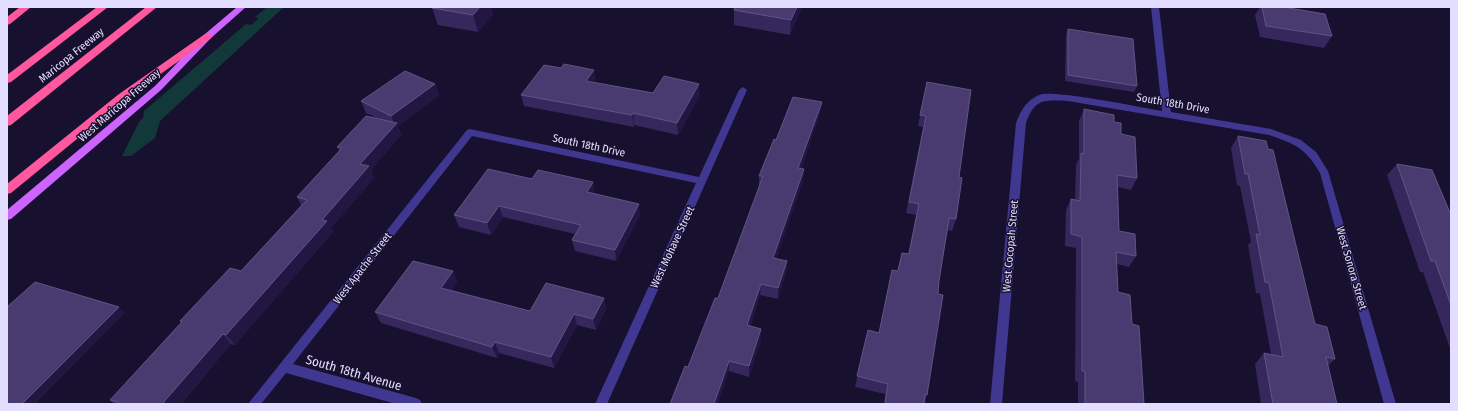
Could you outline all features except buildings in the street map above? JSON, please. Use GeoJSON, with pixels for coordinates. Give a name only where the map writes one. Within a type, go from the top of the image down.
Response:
{"type":"FeatureCollection","features":[{"type":"Feature","properties":{"kind":"highway"},"geometry":{"type":"LineString","coordinates":[[7,22],[26,7]]}},
{"type":"Feature","properties":{"kind":"highway","name":"Maricopa Freeway"},"geometry":{"type":"LineString","coordinates":[[7,80],[103,7]]}},
{"type":"Feature","properties":{"kind":"highway","name":"Maricopa Freeway"},"geometry":{"type":"LineString","coordinates":[[7,122],[152,7]]}},
{"type":"Feature","properties":{"kind":"highway"},"geometry":{"type":"LineString","coordinates":[[7,190],[123,96],[208,36]]}},
{"type":"Feature","properties":{"kind":"main road","name":"West Maricopa Freeway"},"geometry":{"type":"LineString","coordinates":[[7,216],[158,88],[208,36],[242,7]]}},
{"type":"Feature","properties":{"kind":"street"},"geometry":{"type":"LineString","coordinates":[[1156,7],[1167,114]]}},
{"type":"Feature","properties":{"kind":"street","name":"West Mohave Street"},"geometry":{"type":"LineString","coordinates":[[601,404],[703,182],[743,90]]}},
{"type":"Feature","properties":{"kind":"street","name":"South 18th Drive"},"geometry":{"type":"LineString","coordinates":[[1043,97],[1068,98],[1271,132],[1298,142]]}},
{"type":"Feature","properties":{"kind":"street","name":"West Cocopah Street"},"geometry":{"type":"LineString","coordinates":[[996,404],[1021,123],[1027,108],[1043,97]]}},
{"type":"Feature","properties":{"kind":"street","name":"South 18th Drive"},"geometry":{"type":"LineString","coordinates":[[470,132],[703,182]]}},
{"type":"Feature","properties":{"kind":"street","name":"West Apache Street"},"geometry":{"type":"LineString","coordinates":[[254,404],[470,132]]}},
{"type":"Feature","properties":{"kind":"street","name":"West Sonora Street"},"geometry":{"type":"LineString","coordinates":[[1298,142],[1313,154],[1325,172],[1390,404]]}},
{"type":"Feature","properties":{"kind":"street","name":"South 18th Avenue"},"geometry":{"type":"LineString","coordinates":[[284,367],[416,404]]}},
{"type":"Feature","properties":{"kind":"green space"},"geometry":{"type":"Polygon","coordinates":[[[267,7],[284,7],[160,121],[155,138],[131,156],[122,156],[139,122],[143,118],[144,111],[246,24],[251,25],[259,18],[255,17],[267,7]]]}}]}
